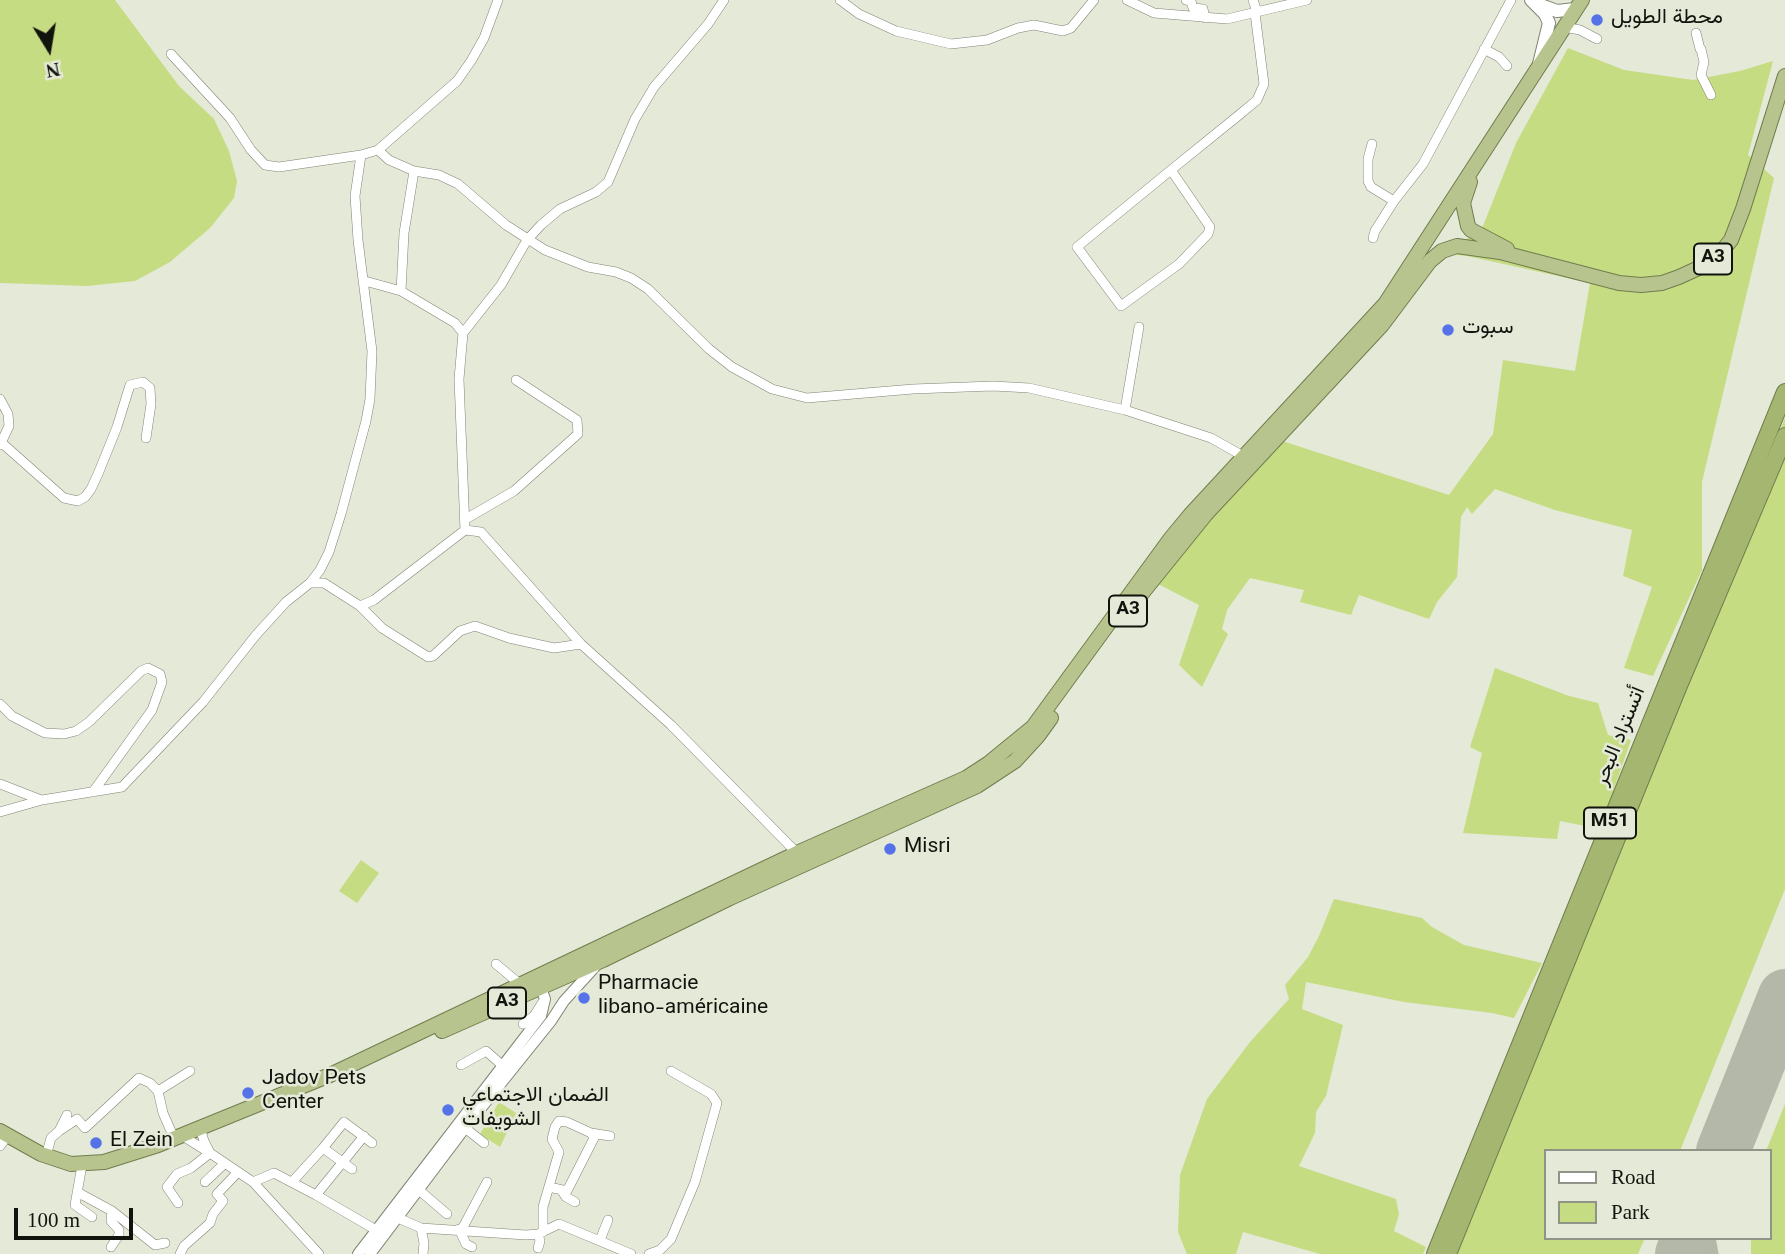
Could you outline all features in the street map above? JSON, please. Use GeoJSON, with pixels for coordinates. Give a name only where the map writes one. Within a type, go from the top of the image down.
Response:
{"type":"FeatureCollection","features":[{"type":"Feature","properties":{"kind":"highway","name":"A3"},"geometry":{"type":"LineString","coordinates":[[330,1075],[797,853],[966,778],[1023,737],[1041,717],[1171,538],[1394,293],[1578,4]]}},
{"type":"Feature","properties":{"kind":"highway","name":"A3"},"geometry":{"type":"LineString","coordinates":[[3,1138],[61,1162],[82,1165],[113,1159],[177,1137],[543,993],[603,960],[730,898],[977,786],[1015,761],[1038,736],[1176,549],[1382,325],[1435,257],[1442,251],[1457,246],[1523,256],[1619,283],[1641,285],[1670,281],[1703,266],[1724,250],[1735,230],[1785,76]]}},
{"type":"Feature","properties":{"kind":"highway"},"geometry":{"type":"LineString","coordinates":[[1478,161],[1463,203],[1468,226],[1480,235],[1523,256]]}},
{"type":"Feature","properties":{"kind":"highway","name":"أتستراد البحر"},"geometry":{"type":"LineString","coordinates":[[1436,1254],[1785,392]]}},
{"type":"Feature","properties":{"kind":"highway","name":"أتستراد البحر"},"geometry":{"type":"LineString","coordinates":[[1448,1254],[1678,688],[1785,436]]}},
{"type":"Feature","properties":{"kind":"main road"},"geometry":{"type":"LineString","coordinates":[[1533,1],[1558,11],[1578,4]]}},
{"type":"Feature","properties":{"kind":"main road"},"geometry":{"type":"LineString","coordinates":[[1533,1],[1549,23],[1539,64]]}},
{"type":"Feature","properties":{"kind":"street"},"geometry":{"type":"LineString","coordinates":[[171,54],[230,118],[251,150],[265,165],[279,167],[361,155],[378,150],[457,81],[478,49],[498,0]]}},
{"type":"Feature","properties":{"kind":"street"},"geometry":{"type":"LineString","coordinates":[[464,525],[460,386],[463,334],[501,285],[527,240],[560,209],[596,192],[608,181],[635,119],[654,87],[708,24],[724,0]]}},
{"type":"Feature","properties":{"kind":"street"},"geometry":{"type":"LineString","coordinates":[[840,0],[859,14],[896,31],[951,44],[987,40],[1034,25],[1063,31],[1070,28],[1094,0]]}},
{"type":"Feature","properties":{"kind":"street"},"geometry":{"type":"LineString","coordinates":[[1127,0],[1153,13],[1227,19],[1307,0]]}},
{"type":"Feature","properties":{"kind":"street"},"geometry":{"type":"LineString","coordinates":[[1186,0],[1191,1],[1193,8],[1203,9],[1205,18]]}},
{"type":"Feature","properties":{"kind":"street"},"geometry":{"type":"LineString","coordinates":[[1171,170],[1210,227],[1208,234],[1180,264],[1122,306],[1077,247],[1171,170],[1257,100],[1264,85],[1253,0]]}},
{"type":"Feature","properties":{"kind":"street"},"geometry":{"type":"LineString","coordinates":[[1373,238],[1394,201],[1423,164],[1511,0]]}},
{"type":"Feature","properties":{"kind":"street"},"geometry":{"type":"LineString","coordinates":[[1564,27],[1580,30],[1597,38]]}},
{"type":"Feature","properties":{"kind":"street"},"geometry":{"type":"LineString","coordinates":[[1696,33],[1704,62],[1700,75],[1711,95]]}},
{"type":"Feature","properties":{"kind":"street"},"geometry":{"type":"LineString","coordinates":[[1484,50],[1499,57],[1507,66]]}},
{"type":"Feature","properties":{"kind":"street"},"geometry":{"type":"LineString","coordinates":[[1372,144],[1368,159],[1368,181],[1371,187],[1394,201]]}},
{"type":"Feature","properties":{"kind":"street"},"geometry":{"type":"LineString","coordinates":[[378,150],[389,160],[414,171],[439,174],[458,184],[527,240],[566,260],[631,278],[648,289],[709,349],[733,368],[772,389],[807,398],[913,389],[1002,386],[1049,391],[1125,410],[1212,438],[1243,456]]}},
{"type":"Feature","properties":{"kind":"street"},"geometry":{"type":"LineString","coordinates":[[0,812],[41,800],[122,787],[203,702],[286,602],[310,583],[320,570],[329,552],[341,514],[370,399],[372,351],[355,196],[361,155]]}},
{"type":"Feature","properties":{"kind":"street"},"geometry":{"type":"LineString","coordinates":[[401,291],[404,233],[414,171]]}},
{"type":"Feature","properties":{"kind":"street"},"geometry":{"type":"LineString","coordinates":[[365,281],[401,291],[455,323],[463,334]]}},
{"type":"Feature","properties":{"kind":"street"},"geometry":{"type":"LineString","coordinates":[[1125,410],[1139,327]]}},
{"type":"Feature","properties":{"kind":"street"},"geometry":{"type":"LineString","coordinates":[[360,606],[374,600],[464,525],[513,491],[578,434],[577,420],[516,380]]}},
{"type":"Feature","properties":{"kind":"street"},"geometry":{"type":"LineString","coordinates":[[0,398],[8,414],[9,426],[1,444],[64,498],[78,501],[91,489],[117,427],[130,385],[143,382],[150,388],[151,404],[146,438]]}},
{"type":"Feature","properties":{"kind":"street"},"geometry":{"type":"LineString","coordinates":[[464,525],[487,537],[582,644],[671,725],[797,853]]}},
{"type":"Feature","properties":{"kind":"street"},"geometry":{"type":"LineString","coordinates":[[320,570],[328,585]]}},
{"type":"Feature","properties":{"kind":"street"},"geometry":{"type":"LineString","coordinates":[[310,583],[321,582],[328,585],[360,606],[382,628],[428,657],[433,656],[460,631],[475,626],[509,638],[554,648],[582,644]]}},
{"type":"Feature","properties":{"kind":"street"},"geometry":{"type":"LineString","coordinates":[[0,704],[12,716],[45,733],[64,734],[76,731],[89,722],[141,671],[148,668],[160,674],[162,682],[152,710],[93,792]]}},
{"type":"Feature","properties":{"kind":"street"},"geometry":{"type":"LineString","coordinates":[[0,784],[41,800]]}},
{"type":"Feature","properties":{"kind":"street"},"geometry":{"type":"LineString","coordinates":[[370,1254],[576,986],[603,960]]}},
{"type":"Feature","properties":{"kind":"street"},"geometry":{"type":"LineString","coordinates":[[496,964],[521,985]]}},
{"type":"Feature","properties":{"kind":"street"},"geometry":{"type":"LineString","coordinates":[[523,1024],[534,1016],[543,993]]}},
{"type":"Feature","properties":{"kind":"street"},"geometry":{"type":"LineString","coordinates":[[358,1254],[541,1016],[543,993]]}},
{"type":"Feature","properties":{"kind":"street"},"geometry":{"type":"LineString","coordinates":[[461,1065],[486,1051],[503,1066]]}},
{"type":"Feature","properties":{"kind":"street"},"geometry":{"type":"LineString","coordinates":[[158,1091],[190,1071]]}},
{"type":"Feature","properties":{"kind":"street"},"geometry":{"type":"LineString","coordinates":[[649,1254],[660,1250],[671,1238],[695,1182],[717,1103],[711,1094],[671,1071]]}},
{"type":"Feature","properties":{"kind":"street"},"geometry":{"type":"LineString","coordinates":[[46,1156],[51,1138],[77,1119],[85,1128],[139,1078],[158,1091],[163,1113],[177,1137],[210,1153],[253,1182],[319,1254]]}},
{"type":"Feature","properties":{"kind":"street"},"geometry":{"type":"LineString","coordinates":[[60,1131],[60,1125],[67,1115]]}},
{"type":"Feature","properties":{"kind":"street"},"geometry":{"type":"LineString","coordinates":[[538,1248],[543,1207],[559,1152],[552,1139],[559,1121],[591,1133],[610,1136]]}},
{"type":"Feature","properties":{"kind":"street"},"geometry":{"type":"LineString","coordinates":[[292,1182],[344,1122],[372,1143]]}},
{"type":"Feature","properties":{"kind":"street"},"geometry":{"type":"LineString","coordinates":[[200,1128],[210,1153]]}},
{"type":"Feature","properties":{"kind":"street"},"geometry":{"type":"LineString","coordinates":[[465,1128],[485,1143]]}},
{"type":"Feature","properties":{"kind":"street"},"geometry":{"type":"LineString","coordinates":[[549,1187],[567,1191],[594,1138],[591,1133]]}},
{"type":"Feature","properties":{"kind":"street"},"geometry":{"type":"LineString","coordinates":[[316,1195],[364,1136]]}},
{"type":"Feature","properties":{"kind":"street"},"geometry":{"type":"LineString","coordinates":[[323,1148],[352,1169]]}},
{"type":"Feature","properties":{"kind":"street"},"geometry":{"type":"LineString","coordinates":[[178,1203],[167,1186],[177,1174],[191,1168],[210,1153]]}},
{"type":"Feature","properties":{"kind":"street"},"geometry":{"type":"LineString","coordinates":[[205,1182],[225,1163]]}},
{"type":"Feature","properties":{"kind":"street"},"geometry":{"type":"LineString","coordinates":[[82,1165],[75,1205],[92,1217]]}},
{"type":"Feature","properties":{"kind":"street"},"geometry":{"type":"LineString","coordinates":[[180,1254],[184,1246],[210,1223],[223,1201],[217,1194],[238,1172]]}},
{"type":"Feature","properties":{"kind":"street"},"geometry":{"type":"LineString","coordinates":[[253,1182],[274,1173],[376,1230]]}},
{"type":"Feature","properties":{"kind":"street"},"geometry":{"type":"LineString","coordinates":[[460,1229],[487,1182]]}},
{"type":"Feature","properties":{"kind":"street"},"geometry":{"type":"LineString","coordinates":[[419,1190],[447,1214]]}},
{"type":"Feature","properties":{"kind":"street"},"geometry":{"type":"LineString","coordinates":[[562,1191],[575,1202]]}},
{"type":"Feature","properties":{"kind":"street"},"geometry":{"type":"LineString","coordinates":[[77,1192],[112,1211],[155,1245],[165,1244]]}},
{"type":"Feature","properties":{"kind":"street"},"geometry":{"type":"LineString","coordinates":[[110,1247],[119,1235],[119,1230],[111,1222],[112,1211]]}},
{"type":"Feature","properties":{"kind":"street"},"geometry":{"type":"LineString","coordinates":[[398,1218],[421,1228],[540,1233],[559,1224],[631,1254]]}},
{"type":"Feature","properties":{"kind":"street"},"geometry":{"type":"LineString","coordinates":[[600,1240],[608,1220]]}},
{"type":"Feature","properties":{"kind":"street"},"geometry":{"type":"LineString","coordinates":[[421,1228],[423,1254]]}},
{"type":"Feature","properties":{"kind":"street"},"geometry":{"type":"LineString","coordinates":[[460,1229],[466,1244],[472,1247]]}},
{"type":"Feature","properties":{"kind":"green space"},"geometry":{"type":"Polygon","coordinates":[[[0,0],[115,0],[179,86],[214,119],[229,151],[237,181],[234,198],[210,228],[170,262],[135,281],[87,286],[0,283],[0,0]]]}},
{"type":"Feature","properties":{"kind":"green space"},"geometry":{"type":"Polygon","coordinates":[[[1568,48],[1624,70],[1693,80],[1740,71],[1773,61],[1748,155],[1774,178],[1702,482],[1702,570],[1653,676],[1624,668],[1652,587],[1623,576],[1632,530],[1555,510],[1495,489],[1472,514],[1467,507],[1461,517],[1457,577],[1437,602],[1429,619],[1359,595],[1351,615],[1300,602],[1304,590],[1250,578],[1227,610],[1222,629],[1228,634],[1202,687],[1179,665],[1199,605],[1158,584],[1273,438],[1449,495],[1493,434],[1503,360],[1575,371],[1590,283],[1448,254],[1483,226],[1516,143],[1568,48]]]}},
{"type":"Feature","properties":{"kind":"green space"},"geometry":{"type":"Polygon","coordinates":[[[1785,418],[1785,889],[1681,1149],[1544,1149],[1544,1240],[1644,1240],[1638,1254],[1448,1254],[1785,418]]]}},
{"type":"Feature","properties":{"kind":"green space"},"geometry":{"type":"Polygon","coordinates":[[[1495,668],[1569,696],[1598,703],[1608,735],[1631,740],[1600,829],[1560,821],[1557,839],[1463,833],[1482,753],[1470,747],[1495,668]]]}},
{"type":"Feature","properties":{"kind":"green space"},"geometry":{"type":"Polygon","coordinates":[[[361,860],[379,873],[357,903],[339,891],[361,860]]]}},
{"type":"Feature","properties":{"kind":"green space"},"geometry":{"type":"Polygon","coordinates":[[[1334,899],[1422,918],[1432,927],[1464,945],[1542,963],[1514,1018],[1404,1002],[1306,982],[1302,1009],[1343,1025],[1326,1096],[1316,1112],[1315,1133],[1299,1166],[1396,1199],[1399,1214],[1394,1231],[1426,1247],[1423,1254],[1320,1254],[1243,1232],[1236,1254],[1187,1254],[1178,1232],[1180,1175],[1207,1099],[1250,1042],[1289,999],[1285,985],[1308,957],[1334,899]]]}},
{"type":"Feature","properties":{"kind":"green space"},"geometry":{"type":"Polygon","coordinates":[[[499,1102],[516,1113],[500,1147],[480,1134],[499,1102]]]}},
{"type":"Feature","properties":{"kind":"green space"},"geometry":{"type":"Polygon","coordinates":[[[1785,1104],[1785,1254],[1751,1254],[1751,1240],[1771,1240],[1771,1149],[1767,1149],[1785,1104]]]}},
{"type":"Feature","properties":{"kind":"taxiway"},"geometry":{"type":"LineString","coordinates":[[1729,1136],[1785,1027]]}},
{"type":"Feature","properties":{"kind":"taxiway"},"geometry":{"type":"LineString","coordinates":[[1705,1240],[1708,1254]]}},
{"type":"Feature","properties":{"kind":"runway"},"geometry":{"type":"LineString","coordinates":[[1724,1149],[1785,996]]}},
{"type":"Feature","properties":{"kind":"runway"},"geometry":{"type":"LineString","coordinates":[[1682,1254],[1687,1240]]}},
{"type":"Feature","properties":{"kind":"place","name":"محطة الطويل"},"geometry":{"type":"Point","coordinates":[1597,20]}},
{"type":"Feature","properties":{"kind":"place","name":"سبوت"},"geometry":{"type":"Point","coordinates":[1448,330]}},
{"type":"Feature","properties":{"kind":"place","name":"Misri"},"geometry":{"type":"Point","coordinates":[890,849]}},
{"type":"Feature","properties":{"kind":"place","name":"Pharmacie libano-américaine"},"geometry":{"type":"Point","coordinates":[584,998]}},
{"type":"Feature","properties":{"kind":"place","name":"Jadov Pets Center"},"geometry":{"type":"Point","coordinates":[248,1093]}},
{"type":"Feature","properties":{"kind":"place","name":"الضمان الاجتماعي الشويفات"},"geometry":{"type":"Point","coordinates":[448,1110]}},
{"type":"Feature","properties":{"kind":"place","name":"El Zein"},"geometry":{"type":"Point","coordinates":[96,1143]}}]}
